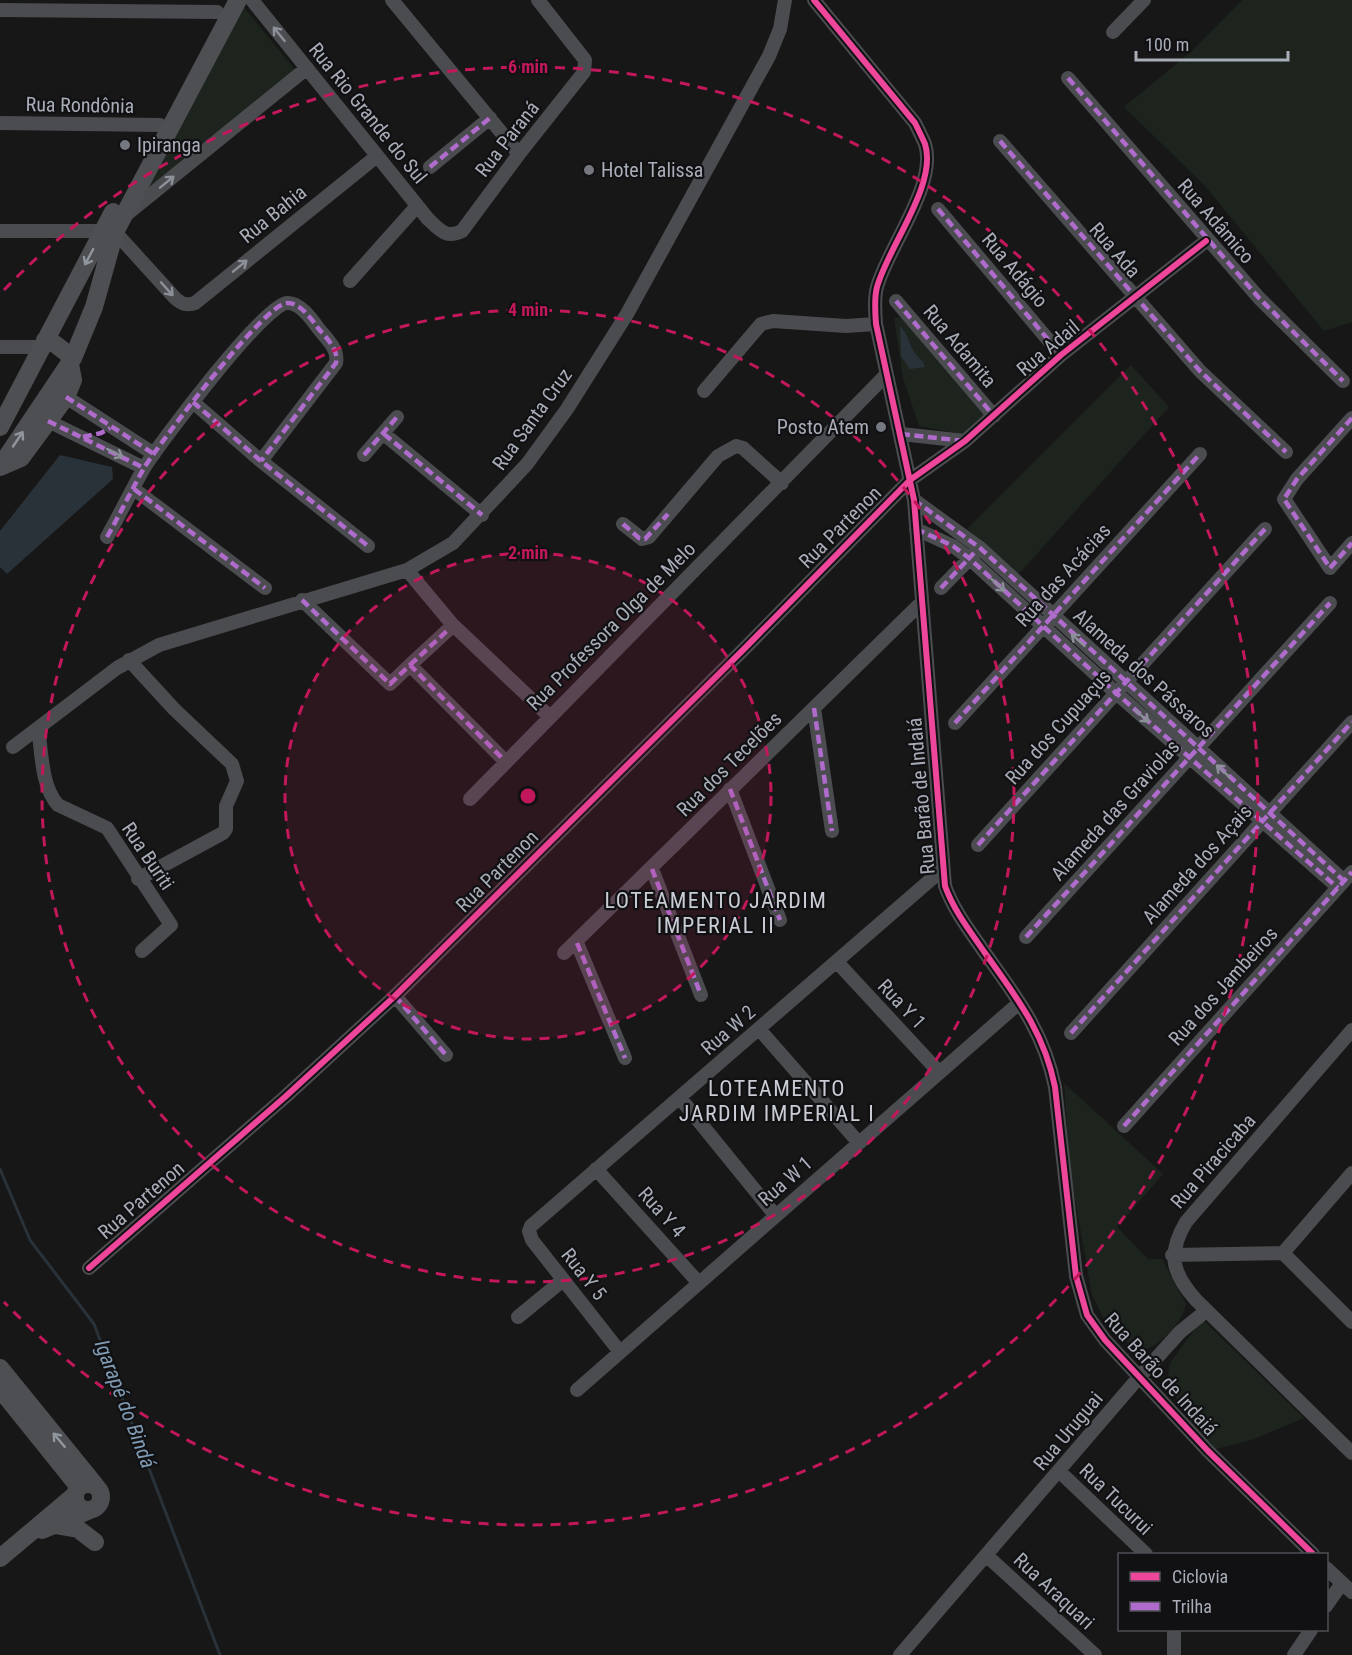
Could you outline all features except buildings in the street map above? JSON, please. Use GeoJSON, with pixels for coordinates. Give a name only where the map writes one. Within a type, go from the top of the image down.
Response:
{"type":"FeatureCollection","features":[{"type":"Feature","properties":{"kind":"main road"},"geometry":{"type":"LineString","coordinates":[[0,427],[58,315],[113,227],[238,0]]}},
{"type":"Feature","properties":{"kind":"main road"},"geometry":{"type":"LineString","coordinates":[[0,467],[72,360],[87,329],[113,227],[160,125],[220,6]]}},
{"type":"Feature","properties":{"kind":"main road"},"geometry":{"type":"LineString","coordinates":[[58,315],[76,327],[87,329]]}},
{"type":"Feature","properties":{"kind":"main road"},"geometry":{"type":"LineString","coordinates":[[0,467],[21,458],[66,397],[73,380],[72,360],[55,344],[43,343]]}},
{"type":"Feature","properties":{"kind":"main road"},"geometry":{"type":"LineString","coordinates":[[0,1368],[83,1489]]}},
{"type":"Feature","properties":{"kind":"main road"},"geometry":{"type":"LineString","coordinates":[[0,1389],[83,1489],[101,1499],[98,1505],[90,1510],[26,1536]]}},
{"type":"Feature","properties":{"kind":"main road"},"geometry":{"type":"LineString","coordinates":[[0,1558],[83,1489]]}},
{"type":"Feature","properties":{"kind":"main road"},"geometry":{"type":"LineString","coordinates":[[55,1525],[78,1529],[95,1542]]}},
{"type":"Feature","properties":{"kind":"street","name":"Rua Rio Grande do Sul"},"geometry":{"type":"LineString","coordinates":[[252,0],[417,206],[443,233],[451,236],[462,231]]}},
{"type":"Feature","properties":{"kind":"street"},"geometry":{"type":"LineString","coordinates":[[392,0],[519,154]]}},
{"type":"Feature","properties":{"kind":"street","name":"Rua Paraná"},"geometry":{"type":"LineString","coordinates":[[462,231],[584,72],[585,60],[538,0]]}},
{"type":"Feature","properties":{"kind":"street","name":"Rua Santa Cruz"},"geometry":{"type":"LineString","coordinates":[[13,747],[129,660],[189,634],[406,570],[453,543],[482,515],[527,464],[567,409],[627,314],[770,56],[780,29],[785,0]]}},
{"type":"Feature","properties":{"kind":"street","name":"Rua Barão de Indaiá"},"geometry":{"type":"LineString","coordinates":[[814,0],[915,123],[926,145],[926,167],[919,192],[886,261],[876,289],[876,324],[914,500],[943,869],[950,900],[1043,1041],[1055,1087],[1076,1276],[1082,1303],[1105,1340],[1141,1376],[1208,1451],[1312,1553]]}},
{"type":"Feature","properties":{"kind":"street"},"geometry":{"type":"LineString","coordinates":[[1113,32],[1144,0]]}},
{"type":"Feature","properties":{"kind":"street"},"geometry":{"type":"LineString","coordinates":[[0,10],[220,6]]}},
{"type":"Feature","properties":{"kind":"street"},"geometry":{"type":"LineString","coordinates":[[0,231],[113,227],[307,68]]}},
{"type":"Feature","properties":{"kind":"street","name":"Rua Adâmico"},"geometry":{"type":"LineString","coordinates":[[1068,78],[1206,241],[1259,298],[1343,381]]}},
{"type":"Feature","properties":{"kind":"street"},"geometry":{"type":"LineString","coordinates":[[430,167],[490,118]]}},
{"type":"Feature","properties":{"kind":"street","name":"Rua Rondônia"},"geometry":{"type":"LineString","coordinates":[[0,123],[160,125]]}},
{"type":"Feature","properties":{"kind":"street","name":"Rua Ada"},"geometry":{"type":"LineString","coordinates":[[1000,141],[1136,299],[1223,394],[1286,452]]}},
{"type":"Feature","properties":{"kind":"street","name":"Rua Bahia"},"geometry":{"type":"LineString","coordinates":[[113,227],[182,304],[195,303],[377,156]]}},
{"type":"Feature","properties":{"kind":"street"},"geometry":{"type":"LineString","coordinates":[[350,281],[417,206]]}},
{"type":"Feature","properties":{"kind":"street","name":"Rua Adágio"},"geometry":{"type":"LineString","coordinates":[[938,210],[1061,355]]}},
{"type":"Feature","properties":{"kind":"street","name":"Rua Adail"},"geometry":{"type":"LineString","coordinates":[[910,480],[965,441],[1061,355],[1136,299],[1206,241]]}},
{"type":"Feature","properties":{"kind":"street","name":"Rua Adamita"},"geometry":{"type":"LineString","coordinates":[[896,301],[994,416]]}},
{"type":"Feature","properties":{"kind":"street"},"geometry":{"type":"LineString","coordinates":[[107,537],[144,468],[193,402],[261,320],[277,305],[286,302],[294,304],[309,317],[335,350],[336,363],[261,461]]}},
{"type":"Feature","properties":{"kind":"street"},"geometry":{"type":"LineString","coordinates":[[704,391],[761,324],[773,321],[846,326],[876,324]]}},
{"type":"Feature","properties":{"kind":"street"},"geometry":{"type":"LineString","coordinates":[[0,347],[43,343]]}},
{"type":"Feature","properties":{"kind":"street","name":"Rua Professora Olga de Melo"},"geometry":{"type":"LineString","coordinates":[[470,800],[549,716],[782,483],[886,375]]}},
{"type":"Feature","properties":{"kind":"street"},"geometry":{"type":"LineString","coordinates":[[66,397],[154,454]]}},
{"type":"Feature","properties":{"kind":"street"},"geometry":{"type":"LineString","coordinates":[[193,402],[261,461],[368,546]]}},
{"type":"Feature","properties":{"kind":"street"},"geometry":{"type":"LineString","coordinates":[[364,455],[397,417]]}},
{"type":"Feature","properties":{"kind":"street"},"geometry":{"type":"LineString","coordinates":[[1352,418],[1297,480],[1284,499],[1330,568],[1352,543]]}},
{"type":"Feature","properties":{"kind":"street"},"geometry":{"type":"LineString","coordinates":[[48,421],[144,468]]}},
{"type":"Feature","properties":{"kind":"street"},"geometry":{"type":"LineString","coordinates":[[83,437],[101,434],[111,428]]}},
{"type":"Feature","properties":{"kind":"street"},"geometry":{"type":"LineString","coordinates":[[384,434],[482,515]]}},
{"type":"Feature","properties":{"kind":"street"},"geometry":{"type":"LineString","coordinates":[[901,434],[965,441]]}},
{"type":"Feature","properties":{"kind":"street","name":"Rua Professora Olga de Melo"},"geometry":{"type":"LineString","coordinates":[[623,524],[639,538],[645,539],[718,456],[736,446],[743,448],[782,483]]}},
{"type":"Feature","properties":{"kind":"street","name":"Rua das Acácias"},"geometry":{"type":"LineString","coordinates":[[955,723],[1200,454]]}},
{"type":"Feature","properties":{"kind":"street","name":"Rua Partenon"},"geometry":{"type":"LineString","coordinates":[[89,1268],[285,1096],[394,996],[745,648],[910,480]]}},
{"type":"Feature","properties":{"kind":"street"},"geometry":{"type":"LineString","coordinates":[[134,489],[265,588]]}},
{"type":"Feature","properties":{"kind":"street","name":"Alameda dos Pássaros"},"geometry":{"type":"LineString","coordinates":[[914,500],[980,548],[1115,692],[1193,752]]}},
{"type":"Feature","properties":{"kind":"street","name":"Rua dos Cupuaçus"},"geometry":{"type":"LineString","coordinates":[[978,845],[1265,529]]}},
{"type":"Feature","properties":{"kind":"street","name":"Alameda dos Pássaros"},"geometry":{"type":"LineString","coordinates":[[916,530],[953,546],[1125,682],[1193,752],[1265,817],[1345,880]]}},
{"type":"Feature","properties":{"kind":"street"},"geometry":{"type":"LineString","coordinates":[[941,588],[980,548]]}},
{"type":"Feature","properties":{"kind":"street"},"geometry":{"type":"LineString","coordinates":[[406,570],[452,624],[549,716]]}},
{"type":"Feature","properties":{"kind":"street"},"geometry":{"type":"LineString","coordinates":[[302,600],[390,684],[449,629]]}},
{"type":"Feature","properties":{"kind":"street","name":"Rua dos Tecelões"},"geometry":{"type":"LineString","coordinates":[[564,953],[577,943],[730,789],[922,602]]}},
{"type":"Feature","properties":{"kind":"street","name":"Alameda das Graviolas"},"geometry":{"type":"LineString","coordinates":[[1026,937],[1330,603]]}},
{"type":"Feature","properties":{"kind":"street"},"geometry":{"type":"LineString","coordinates":[[129,660],[174,709],[232,764],[237,782],[226,806],[226,829],[223,833],[138,879]]}},
{"type":"Feature","properties":{"kind":"street"},"geometry":{"type":"LineString","coordinates":[[410,665],[503,759]]}},
{"type":"Feature","properties":{"kind":"street"},"geometry":{"type":"LineString","coordinates":[[814,708],[832,831]]}},
{"type":"Feature","properties":{"kind":"street","name":"Alameda dos Açais"},"geometry":{"type":"LineString","coordinates":[[1071,1033],[1352,722]]}},
{"type":"Feature","properties":{"kind":"street","name":"Rua Buriti"},"geometry":{"type":"LineString","coordinates":[[38,728],[46,783],[53,800],[58,805],[106,828],[138,879],[171,925],[142,951]]}},
{"type":"Feature","properties":{"kind":"street"},"geometry":{"type":"LineString","coordinates":[[730,789],[780,920]]}},
{"type":"Feature","properties":{"kind":"street"},"geometry":{"type":"LineString","coordinates":[[652,869],[701,995]]}},
{"type":"Feature","properties":{"kind":"street","name":"Rua W 2"},"geometry":{"type":"LineString","coordinates":[[538,1220],[943,869]]}},
{"type":"Feature","properties":{"kind":"street","name":"Rua dos Jambeiros"},"geometry":{"type":"LineString","coordinates":[[1124,1126],[1345,880]]}},
{"type":"Feature","properties":{"kind":"street"},"geometry":{"type":"LineString","coordinates":[[577,943],[625,1058]]}},
{"type":"Feature","properties":{"kind":"street","name":"Rua Y 1"},"geometry":{"type":"LineString","coordinates":[[837,962],[939,1072]]}},
{"type":"Feature","properties":{"kind":"street"},"geometry":{"type":"LineString","coordinates":[[394,996],[446,1055]]}},
{"type":"Feature","properties":{"kind":"street","name":"Rua W 1"},"geometry":{"type":"LineString","coordinates":[[577,1390],[1019,1003]]}},
{"type":"Feature","properties":{"kind":"street"},"geometry":{"type":"LineString","coordinates":[[759,1029],[859,1143]]}},
{"type":"Feature","properties":{"kind":"street","name":"Rua Piracicaba"},"geometry":{"type":"LineString","coordinates":[[1173,1255],[1177,1237],[1185,1222],[1352,1030]]}},
{"type":"Feature","properties":{"kind":"street"},"geometry":{"type":"LineString","coordinates":[[680,1098],[776,1215]]}},
{"type":"Feature","properties":{"kind":"street","name":"Rua Y 4"},"geometry":{"type":"LineString","coordinates":[[596,1169],[698,1282]]}},
{"type":"Feature","properties":{"kind":"street"},"geometry":{"type":"LineString","coordinates":[[1283,1253],[1352,1173]]}},
{"type":"Feature","properties":{"kind":"street","name":"Rua Y 5"},"geometry":{"type":"LineString","coordinates":[[538,1220],[529,1231],[529,1235],[620,1352]]}},
{"type":"Feature","properties":{"kind":"street"},"geometry":{"type":"LineString","coordinates":[[1352,1322],[1283,1253],[1173,1255],[1183,1284],[1196,1300],[1352,1453]]}},
{"type":"Feature","properties":{"kind":"street"},"geometry":{"type":"LineString","coordinates":[[518,1317],[563,1280]]}},
{"type":"Feature","properties":{"kind":"street","name":"Rua Uruguai"},"geometry":{"type":"LineString","coordinates":[[1180,1332],[1196,1300]]}},
{"type":"Feature","properties":{"kind":"street","name":"Rua Uruguai"},"geometry":{"type":"LineString","coordinates":[[900,1655],[1180,1332],[1206,1311]]}},
{"type":"Feature","properties":{"kind":"street","name":"Rua Tucurui"},"geometry":{"type":"LineString","coordinates":[[1060,1472],[1145,1553]]}},
{"type":"Feature","properties":{"kind":"street","name":"Rua Araquari"},"geometry":{"type":"LineString","coordinates":[[986,1555],[1095,1655]]}},
{"type":"Feature","properties":{"kind":"street"},"geometry":{"type":"LineString","coordinates":[[1328,1570],[1347,1588],[1328,1604]]}},
{"type":"Feature","properties":{"kind":"street"},"geometry":{"type":"LineString","coordinates":[[1174,1631],[1174,1655]]}},
{"type":"Feature","properties":{"kind":"street"},"geometry":{"type":"LineString","coordinates":[[1294,1655],[1310,1631]]}},
{"type":"Feature","properties":{"kind":"shaded area"},"geometry":{"type":"Polygon","coordinates":[[[1242,0],[1352,0],[1352,322],[1324,331],[1205,186],[1124,107],[1192,51],[1242,0]]]}},
{"type":"Feature","properties":{"kind":"shaded area"},"geometry":{"type":"Polygon","coordinates":[[[239,1],[296,71],[126,214],[239,1]]]}},
{"type":"Feature","properties":{"kind":"shaded area"},"geometry":{"type":"Polygon","coordinates":[[[901,317],[986,416],[966,435],[919,426],[903,378],[894,318],[901,317]]]}},
{"type":"Feature","properties":{"kind":"shaded area"},"geometry":{"type":"Polygon","coordinates":[[[900,326],[925,367],[910,369],[901,356],[900,326]]]}},
{"type":"Feature","properties":{"kind":"shaded area"},"geometry":{"type":"Polygon","coordinates":[[[1131,365],[1169,407],[1016,577],[967,529],[1131,365]]]}},
{"type":"Feature","properties":{"kind":"shaded area"},"geometry":{"type":"Polygon","coordinates":[[[60,455],[112,467],[113,479],[7,574],[0,567],[0,531],[60,455]]]}},
{"type":"Feature","properties":{"kind":"shaded area"},"geometry":{"type":"Polygon","coordinates":[[[1064,1083],[1163,1174],[1117,1227],[1148,1259],[1162,1259],[1186,1304],[1174,1328],[1154,1345],[1138,1353],[1104,1319],[1092,1295],[1070,1171],[1064,1083]]]}},
{"type":"Feature","properties":{"kind":"shaded area"},"geometry":{"type":"Polygon","coordinates":[[[1202,1319],[1304,1418],[1252,1440],[1208,1451],[1167,1383],[1170,1363],[1202,1319]]]}},
{"type":"Feature","properties":{"kind":"waterway","name":"Igarapé do Bindá"},"geometry":{"type":"LineString","coordinates":[[0,1169],[30,1240],[94,1324],[220,1655]]}},
{"type":"Feature","properties":{"kind":"marked path"},"geometry":{"type":"LineString","coordinates":[[1068,78],[1259,298],[1343,381]]}},
{"type":"Feature","properties":{"kind":"marked path"},"geometry":{"type":"LineString","coordinates":[[430,167],[490,118]]}},
{"type":"Feature","properties":{"kind":"marked path"},"geometry":{"type":"LineString","coordinates":[[1000,141],[1200,371],[1286,452]]}},
{"type":"Feature","properties":{"kind":"marked path"},"geometry":{"type":"LineString","coordinates":[[938,209],[1061,355]]}},
{"type":"Feature","properties":{"kind":"marked path"},"geometry":{"type":"LineString","coordinates":[[896,301],[994,416]]}},
{"type":"Feature","properties":{"kind":"marked path"},"geometry":{"type":"LineString","coordinates":[[107,537],[144,468],[190,405],[257,325],[275,309],[291,303],[304,311],[328,340],[336,353],[336,363],[261,461]]}},
{"type":"Feature","properties":{"kind":"marked path"},"geometry":{"type":"LineString","coordinates":[[66,397],[154,454]]}},
{"type":"Feature","properties":{"kind":"marked path"},"geometry":{"type":"LineString","coordinates":[[193,402],[261,461],[368,546]]}},
{"type":"Feature","properties":{"kind":"marked path"},"geometry":{"type":"LineString","coordinates":[[364,455],[397,417]]}},
{"type":"Feature","properties":{"kind":"marked path"},"geometry":{"type":"LineString","coordinates":[[1352,418],[1297,479],[1284,499],[1330,568],[1352,543]]}},
{"type":"Feature","properties":{"kind":"marked path"},"geometry":{"type":"LineString","coordinates":[[48,421],[144,468]]}},
{"type":"Feature","properties":{"kind":"marked path"},"geometry":{"type":"LineString","coordinates":[[83,437],[101,433],[110,428]]}},
{"type":"Feature","properties":{"kind":"marked path"},"geometry":{"type":"LineString","coordinates":[[384,434],[482,515]]}},
{"type":"Feature","properties":{"kind":"marked path"},"geometry":{"type":"LineString","coordinates":[[901,434],[965,441]]}},
{"type":"Feature","properties":{"kind":"marked path"},"geometry":{"type":"LineString","coordinates":[[955,723],[1200,454]]}},
{"type":"Feature","properties":{"kind":"marked path"},"geometry":{"type":"LineString","coordinates":[[134,489],[265,588]]}},
{"type":"Feature","properties":{"kind":"marked path"},"geometry":{"type":"LineString","coordinates":[[914,500],[980,548],[1344,881]]}},
{"type":"Feature","properties":{"kind":"marked path"},"geometry":{"type":"LineString","coordinates":[[623,524],[639,538],[645,539],[668,514]]}},
{"type":"Feature","properties":{"kind":"marked path"},"geometry":{"type":"LineString","coordinates":[[916,529],[953,546],[969,558],[1115,692],[1338,888]]}},
{"type":"Feature","properties":{"kind":"marked path"},"geometry":{"type":"LineString","coordinates":[[978,845],[1265,529]]}},
{"type":"Feature","properties":{"kind":"marked path"},"geometry":{"type":"LineString","coordinates":[[941,588],[974,553]]}},
{"type":"Feature","properties":{"kind":"marked path"},"geometry":{"type":"LineString","coordinates":[[302,600],[390,684],[410,665],[503,759]]}},
{"type":"Feature","properties":{"kind":"marked path"},"geometry":{"type":"LineString","coordinates":[[1026,937],[1330,603]]}},
{"type":"Feature","properties":{"kind":"marked path"},"geometry":{"type":"LineString","coordinates":[[410,665],[449,629]]}},
{"type":"Feature","properties":{"kind":"marked path"},"geometry":{"type":"LineString","coordinates":[[814,708],[832,831]]}},
{"type":"Feature","properties":{"kind":"marked path"},"geometry":{"type":"LineString","coordinates":[[1071,1033],[1352,722]]}},
{"type":"Feature","properties":{"kind":"marked path"},"geometry":{"type":"LineString","coordinates":[[730,789],[780,920]]}},
{"type":"Feature","properties":{"kind":"marked path"},"geometry":{"type":"LineString","coordinates":[[652,869],[701,995]]}},
{"type":"Feature","properties":{"kind":"marked path"},"geometry":{"type":"LineString","coordinates":[[1124,1126],[1352,872]]}},
{"type":"Feature","properties":{"kind":"marked path"},"geometry":{"type":"LineString","coordinates":[[577,943],[625,1058]]}},
{"type":"Feature","properties":{"kind":"marked path"},"geometry":{"type":"LineString","coordinates":[[395,996],[446,1055]]}},
{"type":"Feature","properties":{"kind":"cycle path"},"geometry":{"type":"LineString","coordinates":[[814,0],[915,123],[925,144],[927,160],[925,178],[910,216],[883,271],[876,291],[875,309],[876,324],[914,500],[945,886],[963,921],[1028,1016],[1050,1067],[1055,1087],[1076,1276],[1087,1315],[1105,1340],[1208,1451],[1312,1553]]}},
{"type":"Feature","properties":{"kind":"cycle path"},"geometry":{"type":"LineString","coordinates":[[89,1268],[285,1097],[395,996],[745,648],[910,480],[965,441],[1061,355],[1206,241]]}},
{"type":"Feature","properties":{"kind":"place","name":"Ipiranga"},"geometry":{"type":"Point","coordinates":[125,145]}},
{"type":"Feature","properties":{"kind":"place","name":"Hotel Talissa"},"geometry":{"type":"Point","coordinates":[589,170]}},
{"type":"Feature","properties":{"kind":"place","name":"Posto Atem"},"geometry":{"type":"Point","coordinates":[881,427]}},
{"type":"Feature","properties":{"kind":"district","name":"LOTEAMENTO JARDIM IMPERIAL II"},"geometry":{"type":"Point","coordinates":[716,912]}},
{"type":"Feature","properties":{"kind":"district","name":"LOTEAMENTO JARDIM IMPERIAL I"},"geometry":{"type":"Point","coordinates":[777,1100]}}]}
